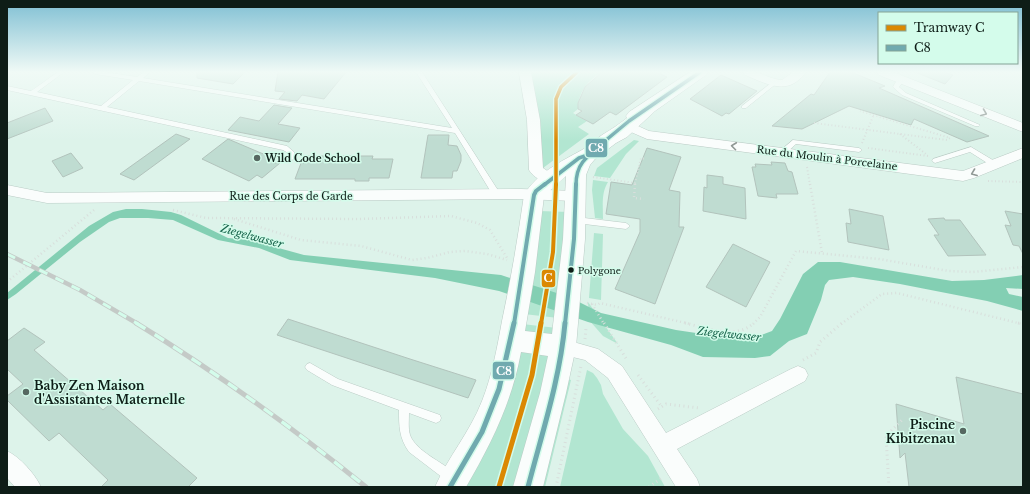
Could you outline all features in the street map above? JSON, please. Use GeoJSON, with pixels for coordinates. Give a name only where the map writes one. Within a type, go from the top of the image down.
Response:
{"type":"FeatureCollection","features":[{"type":"Feature","properties":{"kind":"street"},"geometry":{"type":"LineString","coordinates":[[452,484],[477,441],[491,412],[502,380],[512,340],[524,269],[542,187],[536,170],[536,146],[530,95]]}},
{"type":"Feature","properties":{"kind":"street"},"geometry":{"type":"LineString","coordinates":[[609,139],[616,130],[666,95]]}},
{"type":"Feature","properties":{"kind":"street"},"geometry":{"type":"LineString","coordinates":[[942,95],[1023,128]]}},
{"type":"Feature","properties":{"kind":"street"},"geometry":{"type":"LineString","coordinates":[[528,487],[553,393],[573,349],[572,263],[576,175],[588,155],[609,139],[621,133],[647,108]]}},
{"type":"Feature","properties":{"kind":"street","name":"Rue du Moulin à Porcelaine"},"geometry":{"type":"LineString","coordinates":[[629,126],[647,135],[956,175],[969,175],[1023,153]]}},
{"type":"Feature","properties":{"kind":"street"},"geometry":{"type":"LineString","coordinates":[[542,187],[579,158],[588,155]]}},
{"type":"Feature","properties":{"kind":"street","name":"Rue des Corps de Garde"},"geometry":{"type":"LineString","coordinates":[[7,190],[47,198],[497,195],[542,187],[576,196]]}},
{"type":"Feature","properties":{"kind":"street"},"geometry":{"type":"LineString","coordinates":[[512,340],[573,349],[590,353],[600,359],[615,372],[689,487]]}},
{"type":"Feature","properties":{"kind":"street"},"geometry":{"type":"LineString","coordinates":[[662,446],[797,369]]}},
{"type":"Feature","properties":{"kind":"street"},"geometry":{"type":"LineString","coordinates":[[7,462],[30,487]]}},
{"type":"Feature","properties":{"kind":"lane"},"geometry":{"type":"LineString","coordinates":[[42,95],[285,148],[290,152],[292,158]]}},
{"type":"Feature","properties":{"kind":"lane"},"geometry":{"type":"LineString","coordinates":[[102,108],[118,95]]}},
{"type":"Feature","properties":{"kind":"lane"},"geometry":{"type":"LineString","coordinates":[[236,95],[457,131]]}},
{"type":"Feature","properties":{"kind":"lane"},"geometry":{"type":"LineString","coordinates":[[434,95],[497,195]]}},
{"type":"Feature","properties":{"kind":"lane"},"geometry":{"type":"LineString","coordinates":[[744,107],[759,95]]}},
{"type":"Feature","properties":{"kind":"lane"},"geometry":{"type":"LineString","coordinates":[[906,95],[977,125]]}},
{"type":"Feature","properties":{"kind":"lane"},"geometry":{"type":"LineString","coordinates":[[783,152],[795,142],[859,150]]}},
{"type":"Feature","properties":{"kind":"lane"},"geometry":{"type":"LineString","coordinates":[[935,161],[971,149],[994,164]]}},
{"type":"Feature","properties":{"kind":"lane"},"geometry":{"type":"LineString","coordinates":[[575,220],[626,226]]}},
{"type":"Feature","properties":{"kind":"lane"},"geometry":{"type":"LineString","coordinates":[[310,367],[340,384],[436,418]]}},
{"type":"Feature","properties":{"kind":"lane"},"geometry":{"type":"LineString","coordinates":[[404,407],[405,435],[411,445],[419,454],[447,474],[452,484]]}},
{"type":"Feature","properties":{"kind":"path"},"geometry":{"type":"LineString","coordinates":[[814,123],[947,140],[950,138],[860,111]]}},
{"type":"Feature","properties":{"kind":"path"},"geometry":{"type":"LineString","coordinates":[[874,114],[861,147],[928,156]]}},
{"type":"Feature","properties":{"kind":"path"},"geometry":{"type":"LineString","coordinates":[[900,134],[935,161]]}},
{"type":"Feature","properties":{"kind":"path"},"geometry":{"type":"LineString","coordinates":[[805,155],[822,253]]}},
{"type":"Feature","properties":{"kind":"path"},"geometry":{"type":"LineString","coordinates":[[644,199],[634,198],[635,183],[641,158],[645,159]]}},
{"type":"Feature","properties":{"kind":"path"},"geometry":{"type":"LineString","coordinates":[[973,173],[986,181],[1006,183],[1023,182]]}},
{"type":"Feature","properties":{"kind":"path"},"geometry":{"type":"LineString","coordinates":[[576,175],[635,183]]}},
{"type":"Feature","properties":{"kind":"path"},"geometry":{"type":"LineString","coordinates":[[7,282],[96,208],[89,209]]}},
{"type":"Feature","properties":{"kind":"path"},"geometry":{"type":"LineString","coordinates":[[168,209],[206,218],[231,218],[360,219],[451,216],[477,223],[490,230],[508,260],[494,255],[466,251],[451,252],[412,260],[371,248],[352,245],[327,244],[274,234],[231,218]]}},
{"type":"Feature","properties":{"kind":"path"},"geometry":{"type":"LineString","coordinates":[[585,302],[593,305],[600,304],[728,333],[747,329],[760,317],[796,251],[879,259],[949,271],[973,272],[1023,267]]}},
{"type":"Feature","properties":{"kind":"path"},"geometry":{"type":"LineString","coordinates":[[797,369],[816,353],[820,342],[832,330],[882,294],[897,292],[1023,324]]}},
{"type":"Feature","properties":{"kind":"path"},"geometry":{"type":"LineString","coordinates":[[593,305],[608,329]]}},
{"type":"Feature","properties":{"kind":"path"},"geometry":{"type":"LineString","coordinates":[[556,487],[573,349]]}},
{"type":"Feature","properties":{"kind":"path"},"geometry":{"type":"LineString","coordinates":[[644,418],[666,404],[700,408]]}},
{"type":"Feature","properties":{"kind":"path"},"geometry":{"type":"LineString","coordinates":[[889,487],[886,436],[902,420]]}},
{"type":"Feature","properties":{"kind":"shaded area"},"geometry":{"type":"Polygon","coordinates":[[[531,95],[581,95],[578,109],[573,113],[587,121],[578,127],[589,134],[543,168],[540,166],[531,95]]]}},
{"type":"Feature","properties":{"kind":"shaded area"},"geometry":{"type":"Polygon","coordinates":[[[634,140],[639,141],[626,154],[610,178],[594,176],[597,168],[634,140]]]}},
{"type":"Feature","properties":{"kind":"shaded area"},"geometry":{"type":"Polygon","coordinates":[[[593,180],[608,182],[603,195],[603,219],[595,218],[592,190],[593,180]]]}},
{"type":"Feature","properties":{"kind":"shaded area"},"geometry":{"type":"Polygon","coordinates":[[[126,209],[171,212],[181,215],[228,238],[249,240],[304,255],[501,275],[569,297],[601,313],[676,330],[723,337],[759,336],[772,331],[780,319],[803,274],[818,262],[840,262],[952,281],[984,280],[1023,275],[1023,289],[1006,288],[1009,294],[1023,297],[1023,311],[987,301],[900,284],[853,277],[829,280],[825,285],[821,300],[807,334],[789,341],[770,356],[755,358],[703,357],[671,345],[588,322],[499,291],[435,278],[290,260],[259,248],[218,240],[173,220],[148,218],[120,218],[109,222],[80,242],[7,300],[7,293],[89,226],[113,212],[126,209]]]}},
{"type":"Feature","properties":{"kind":"shaded area"},"geometry":{"type":"Polygon","coordinates":[[[539,211],[569,212],[558,318],[524,314],[539,211]]]}},
{"type":"Feature","properties":{"kind":"shaded area"},"geometry":{"type":"Polygon","coordinates":[[[594,233],[603,234],[601,300],[589,298],[594,233]]]}},
{"type":"Feature","properties":{"kind":"shaded area"},"geometry":{"type":"Polygon","coordinates":[[[588,302],[618,344],[603,336],[589,320],[588,302]]]}},
{"type":"Feature","properties":{"kind":"shaded area"},"geometry":{"type":"Polygon","coordinates":[[[522,324],[557,328],[555,335],[524,331],[522,324]]]}},
{"type":"Feature","properties":{"kind":"shaded area"},"geometry":{"type":"Polygon","coordinates":[[[521,351],[552,356],[520,487],[460,487],[521,351]]]}},
{"type":"Feature","properties":{"kind":"shaded area"},"geometry":{"type":"Polygon","coordinates":[[[587,370],[593,373],[597,378],[601,385],[603,394],[623,429],[648,456],[665,487],[560,487],[587,370]]]}},
{"type":"Feature","properties":{"kind":"shaded area"},"geometry":{"type":"Polygon","coordinates":[[[563,378],[571,380],[545,487],[534,487],[563,378]]]}},
{"type":"Feature","properties":{"kind":"building"},"geometry":{"type":"Polygon","coordinates":[[[282,95],[302,95],[297,101],[279,99],[282,95]]]}},
{"type":"Feature","properties":{"kind":"building"},"geometry":{"type":"Polygon","coordinates":[[[302,95],[327,95],[324,99],[302,95]]]}},
{"type":"Feature","properties":{"kind":"building"},"geometry":{"type":"Polygon","coordinates":[[[581,95],[643,95],[616,115],[610,112],[593,124],[576,115],[582,111],[578,109],[578,103],[581,95]]]}},
{"type":"Feature","properties":{"kind":"building"},"geometry":{"type":"Polygon","coordinates":[[[695,95],[752,95],[729,114],[726,113],[722,116],[690,99],[695,95]]]}},
{"type":"Feature","properties":{"kind":"building"},"geometry":{"type":"Polygon","coordinates":[[[810,95],[895,95],[989,136],[967,142],[914,119],[911,125],[849,106],[802,129],[772,126],[810,95]]]}},
{"type":"Feature","properties":{"kind":"building"},"geometry":{"type":"Polygon","coordinates":[[[274,105],[292,108],[278,124],[300,128],[289,142],[228,130],[240,117],[259,121],[274,105]]]}},
{"type":"Feature","properties":{"kind":"building"},"geometry":{"type":"Polygon","coordinates":[[[45,108],[53,121],[7,139],[7,123],[45,108]]]}},
{"type":"Feature","properties":{"kind":"building"},"geometry":{"type":"Polygon","coordinates":[[[176,134],[190,139],[134,180],[120,174],[176,134]]]}},
{"type":"Feature","properties":{"kind":"building"},"geometry":{"type":"Polygon","coordinates":[[[428,135],[449,135],[448,145],[457,146],[461,155],[461,161],[457,171],[453,171],[452,178],[421,178],[428,135]]]}},
{"type":"Feature","properties":{"kind":"building"},"geometry":{"type":"Polygon","coordinates":[[[228,139],[275,159],[272,163],[280,163],[262,178],[257,175],[249,181],[202,159],[228,139]]]}},
{"type":"Feature","properties":{"kind":"building"},"geometry":{"type":"Polygon","coordinates":[[[647,148],[681,157],[669,190],[680,192],[679,227],[684,227],[655,304],[615,289],[640,232],[640,219],[606,214],[611,182],[632,185],[647,148]]]}},
{"type":"Feature","properties":{"kind":"building"},"geometry":{"type":"Polygon","coordinates":[[[71,153],[83,168],[63,177],[52,161],[71,153]]]}},
{"type":"Feature","properties":{"kind":"building"},"geometry":{"type":"Polygon","coordinates":[[[308,156],[373,156],[372,159],[393,159],[389,178],[369,178],[369,181],[355,181],[355,179],[295,179],[301,163],[306,163],[308,156]]]}},
{"type":"Feature","properties":{"kind":"building"},"geometry":{"type":"Polygon","coordinates":[[[771,162],[785,163],[788,171],[792,172],[798,194],[776,194],[777,198],[758,196],[752,167],[756,167],[755,164],[772,165],[771,162]]]}},
{"type":"Feature","properties":{"kind":"building"},"geometry":{"type":"Polygon","coordinates":[[[707,175],[723,177],[723,184],[745,188],[746,219],[703,211],[704,187],[707,188],[707,175]]]}},
{"type":"Feature","properties":{"kind":"building"},"geometry":{"type":"Polygon","coordinates":[[[849,209],[883,216],[889,250],[848,242],[846,223],[851,224],[849,209]]]}},
{"type":"Feature","properties":{"kind":"building"},"geometry":{"type":"Polygon","coordinates":[[[1005,211],[1023,214],[1023,254],[1019,246],[1013,245],[1005,225],[1011,226],[1005,211]]]}},
{"type":"Feature","properties":{"kind":"building"},"geometry":{"type":"Polygon","coordinates":[[[944,218],[945,220],[960,220],[986,255],[948,256],[934,235],[939,235],[928,219],[944,218]]]}},
{"type":"Feature","properties":{"kind":"building"},"geometry":{"type":"Polygon","coordinates":[[[733,244],[770,262],[746,307],[706,287],[733,244]]]}},
{"type":"Feature","properties":{"kind":"building"},"geometry":{"type":"Polygon","coordinates":[[[288,319],[476,380],[468,398],[277,335],[288,319]]]}},
{"type":"Feature","properties":{"kind":"building"},"geometry":{"type":"Polygon","coordinates":[[[24,328],[45,342],[34,350],[103,410],[110,404],[197,478],[188,487],[101,487],[108,480],[59,433],[49,441],[7,400],[7,396],[23,384],[7,369],[7,341],[24,328]]]}},
{"type":"Feature","properties":{"kind":"building","name":"Piscine Kibitzenau"},"geometry":{"type":"Polygon","coordinates":[[[956,377],[1023,394],[1023,487],[909,487],[905,453],[900,458],[896,404],[964,424],[956,377]]]}},
{"type":"Feature","properties":{"kind":"railway"},"geometry":{"type":"LineString","coordinates":[[7,254],[80,290],[138,324]]}},
{"type":"Feature","properties":{"kind":"railway"},"geometry":{"type":"LineString","coordinates":[[136,323],[254,401],[311,443],[366,487]]}},
{"type":"Feature","properties":{"kind":"tram line","name":"C"},"geometry":{"type":"LineString","coordinates":[[499,487],[532,375],[553,252],[556,195],[556,99],[558,95]]}},
{"type":"Feature","properties":{"kind":"transit line","name":"C8"},"geometry":{"type":"LineString","coordinates":[[450,487],[482,432],[499,389],[508,354],[518,303],[534,195],[536,191],[579,158],[588,155],[629,121],[667,95]]}},
{"type":"Feature","properties":{"kind":"transit line","name":"C8"},"geometry":{"type":"LineString","coordinates":[[528,487],[553,393],[563,347],[574,239],[576,175],[581,163],[588,155],[602,145]]}},
{"type":"Feature","properties":{"kind":"place","name":"Wild Code School"},"geometry":{"type":"Point","coordinates":[257,158]}},
{"type":"Feature","properties":{"kind":"place","name":"Polygone"},"geometry":{"type":"Point","coordinates":[571,270]}},
{"type":"Feature","properties":{"kind":"place","name":"Baby Zen Maison d'Assistantes Maternelle"},"geometry":{"type":"Point","coordinates":[26,392]}},
{"type":"Feature","properties":{"kind":"place","name":"Piscine Kibitzenau"},"geometry":{"type":"Point","coordinates":[963,431]}},
{"type":"Feature","properties":{"kind":"water label","name":"Ziegelwasser"},"geometry":{"type":"Point","coordinates":[252,236]}},
{"type":"Feature","properties":{"kind":"water label","name":"Ziegelwasser"},"geometry":{"type":"Point","coordinates":[729,334]}}]}
